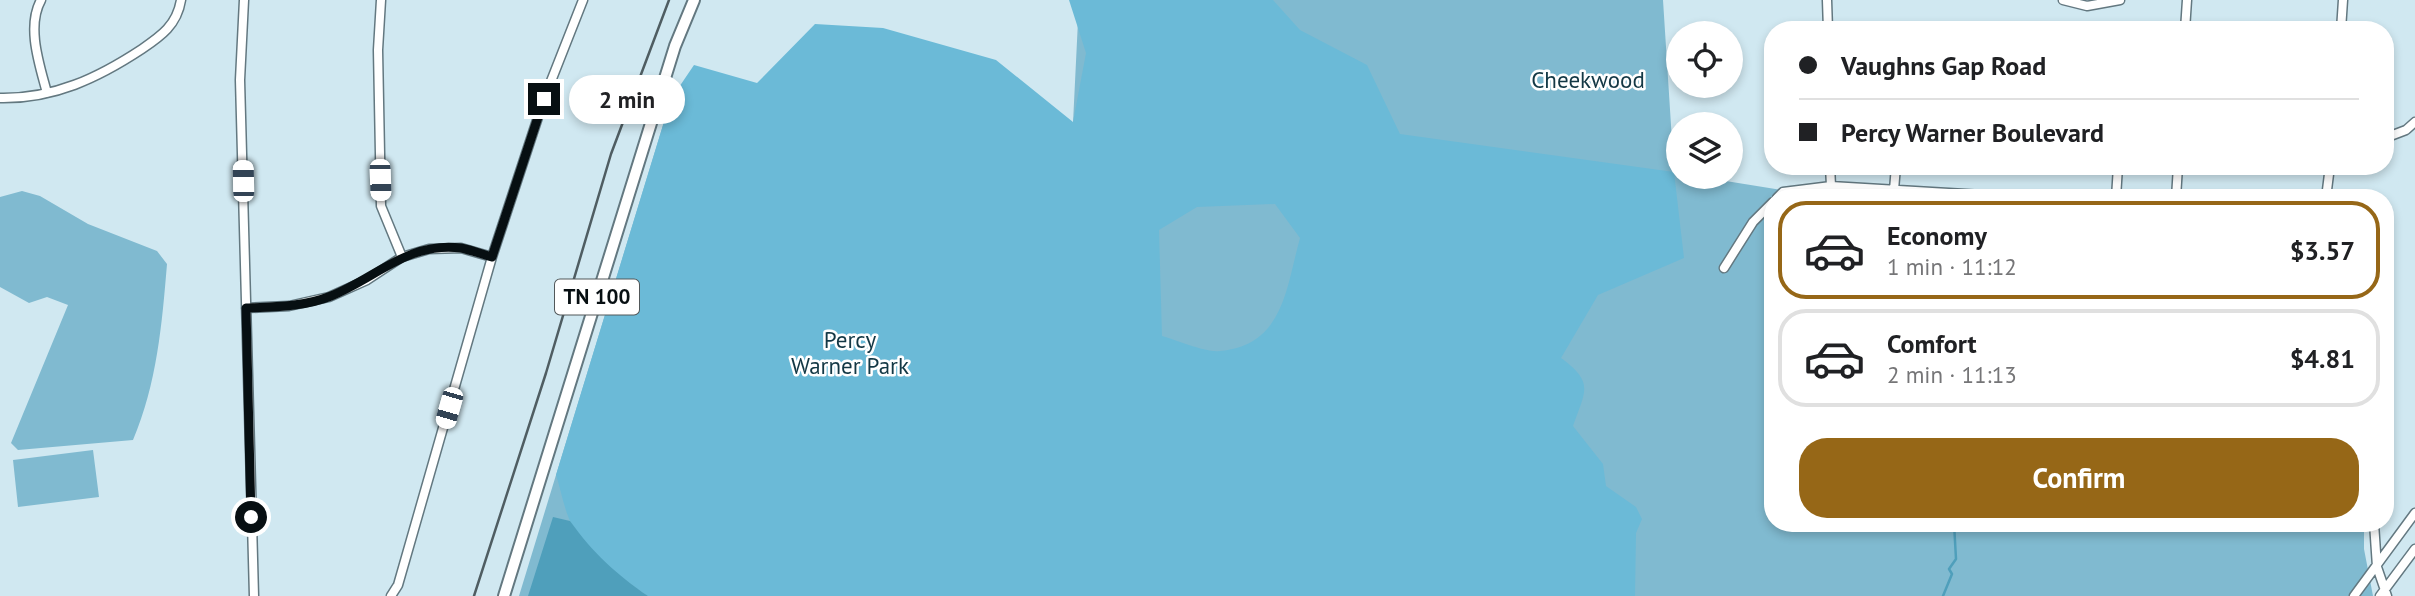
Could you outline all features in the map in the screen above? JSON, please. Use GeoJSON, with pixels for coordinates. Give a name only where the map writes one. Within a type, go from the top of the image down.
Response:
{"type":"FeatureCollection","features":[{"type":"Feature","properties":{"kind":"main road","name":"TN 100"},"geometry":{"type":"LineString","coordinates":[[504,596],[675,47],[694,0]]}},
{"type":"Feature","properties":{"kind":"street"},"geometry":{"type":"LineString","coordinates":[[41,0],[37,11],[35,37],[47,93]]}},
{"type":"Feature","properties":{"kind":"street"},"geometry":{"type":"LineString","coordinates":[[0,98],[47,93],[76,86],[102,74],[165,32],[175,19],[181,0]]}},
{"type":"Feature","properties":{"kind":"street"},"geometry":{"type":"LineString","coordinates":[[244,0],[240,80],[254,596]]}},
{"type":"Feature","properties":{"kind":"street"},"geometry":{"type":"LineString","coordinates":[[381,0],[378,50],[381,206],[402,257]]}},
{"type":"Feature","properties":{"kind":"street"},"geometry":{"type":"LineString","coordinates":[[391,596],[398,585],[492,257],[544,99],[583,0]]}},
{"type":"Feature","properties":{"kind":"street"},"geometry":{"type":"LineString","coordinates":[[1827,0],[1828,21]]}},
{"type":"Feature","properties":{"kind":"street"},"geometry":{"type":"LineString","coordinates":[[2063,0],[2087,6],[2120,0]]}},
{"type":"Feature","properties":{"kind":"street"},"geometry":{"type":"LineString","coordinates":[[2185,21],[2186,0]]}},
{"type":"Feature","properties":{"kind":"street"},"geometry":{"type":"LineString","coordinates":[[2342,21],[2343,0]]}},
{"type":"Feature","properties":{"kind":"street"},"geometry":{"type":"LineString","coordinates":[[2394,135],[2406,130],[2415,122]]}},
{"type":"Feature","properties":{"kind":"street"},"geometry":{"type":"LineString","coordinates":[[1830,175],[1830,186]]}},
{"type":"Feature","properties":{"kind":"street"},"geometry":{"type":"LineString","coordinates":[[1806,189],[1830,186],[1878,189]]}},
{"type":"Feature","properties":{"kind":"street"},"geometry":{"type":"LineString","coordinates":[[1724,268],[1753,222],[1764,211]]}},
{"type":"Feature","properties":{"kind":"street"},"geometry":{"type":"LineString","coordinates":[[246,308],[289,306],[329,297],[367,280],[402,257],[429,249],[460,248],[492,257]]}},
{"type":"Feature","properties":{"kind":"street"},"geometry":{"type":"LineString","coordinates":[[2354,596],[2415,513]]}},
{"type":"Feature","properties":{"kind":"street"},"geometry":{"type":"LineString","coordinates":[[2375,532],[2377,567],[2384,594]]}},
{"type":"Feature","properties":{"kind":"street"},"geometry":{"type":"LineString","coordinates":[[2384,594],[2415,549]]}},
{"type":"Feature","properties":{"kind":"green space","name":"Percy Warner Park"},"geometry":{"type":"Polygon","coordinates":[[[1069,0],[1273,0],[1300,30],[1367,65],[1400,134],[1666,171],[1666,189],[1676,189],[1684,258],[1598,295],[1561,358],[1583,381],[1583,396],[1573,426],[1603,464],[1606,486],[1636,507],[1642,519],[1636,533],[1635,596],[648,596],[616,572],[587,545],[571,523],[556,475],[671,99],[694,65],[757,83],[815,24],[883,28],[996,60],[1073,122],[1086,53],[1069,0]],[[1275,204],[1197,207],[1159,230],[1162,336],[1214,351],[1241,346],[1258,338],[1270,326],[1285,294],[1300,238],[1275,204]]]}},
{"type":"Feature","properties":{"kind":"green space","name":"Percy Warner Park"},"geometry":{"type":"Polygon","coordinates":[[[1079,0],[1663,0],[1666,98],[1669,98],[1670,112],[1666,112],[1666,189],[1743,189],[1743,184],[1776,189],[1764,189],[1764,532],[2364,532],[2364,549],[2373,596],[519,596],[671,99],[1073,123],[1079,0]]]}},
{"type":"Feature","properties":{"kind":"green space"},"geometry":{"type":"Polygon","coordinates":[[[22,191],[40,196],[88,224],[157,251],[167,264],[153,376],[133,440],[18,450],[11,443],[68,305],[47,297],[29,303],[0,287],[0,197],[22,191]]]}},
{"type":"Feature","properties":{"kind":"green space"},"geometry":{"type":"Polygon","coordinates":[[[93,450],[99,497],[18,507],[13,460],[93,450]]]}},
{"type":"Feature","properties":{"kind":"shaded area"},"geometry":{"type":"Polygon","coordinates":[[[553,517],[570,521],[606,562],[648,596],[528,596],[553,517]]]}},
{"type":"Feature","properties":{"kind":"waterway"},"geometry":{"type":"LineString","coordinates":[[1943,596],[1952,574],[1949,569],[1956,559],[1954,532]]}},
{"type":"Feature","properties":{"kind":"railway"},"geometry":{"type":"LineString","coordinates":[[474,596],[546,373],[611,154],[669,0]]}},
{"type":"Feature","properties":{"kind":"route"},"geometry":{"type":"LineString","coordinates":[[251,517],[246,308],[289,306],[329,297],[367,280],[402,257],[429,249],[460,248],[492,257],[544,99]]}},
{"type":"Feature","properties":{"kind":"park label","name":"Cheekwood"},"geometry":{"type":"Point","coordinates":[1588,80]}}]}
